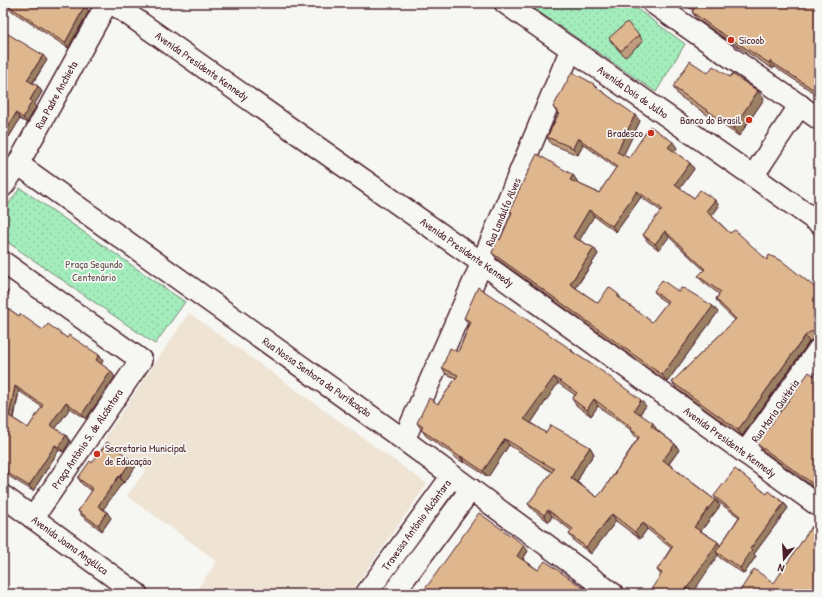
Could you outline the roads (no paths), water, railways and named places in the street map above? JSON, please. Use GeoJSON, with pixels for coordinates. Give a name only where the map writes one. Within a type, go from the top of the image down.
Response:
{"type":"FeatureCollection","features":[{"type":"Feature","properties":{"kind":"street","name":"Rua Padre Anchieta"},"geometry":{"type":"LineString","coordinates":[[3,186],[18,164],[107,3]]}},
{"type":"Feature","properties":{"kind":"street","name":"Avenida Presidente Kennedy"},"geometry":{"type":"LineString","coordinates":[[112,3],[482,262],[819,506]]}},
{"type":"Feature","properties":{"kind":"street","name":"Avenida Dois de Julho"},"geometry":{"type":"LineString","coordinates":[[505,3],[819,223]]}},
{"type":"Feature","properties":{"kind":"street"},"geometry":{"type":"LineString","coordinates":[[653,3],[819,119]]}},
{"type":"Feature","properties":{"kind":"street","name":"Rua Landulfo Alves"},"geometry":{"type":"LineString","coordinates":[[404,440],[482,262],[571,49]]}},
{"type":"Feature","properties":{"kind":"street"},"geometry":{"type":"LineString","coordinates":[[753,176],[800,105]]}},
{"type":"Feature","properties":{"kind":"street","name":"Rua Nossa Senhora da Purificação"},"geometry":{"type":"LineString","coordinates":[[18,164],[404,440],[613,594]]}},
{"type":"Feature","properties":{"kind":"street","name":"Praça Antônio S. de Alcântara"},"geometry":{"type":"LineString","coordinates":[[3,262],[141,360],[33,518]]}},
{"type":"Feature","properties":{"kind":"street","name":"Rua Maria Quitéria"},"geometry":{"type":"LineString","coordinates":[[745,453],[819,349]]}},
{"type":"Feature","properties":{"kind":"street","name":"Travessa Antônio Alcântara"},"geometry":{"type":"LineString","coordinates":[[368,593],[452,476]]}},
{"type":"Feature","properties":{"kind":"street","name":"Travessa Antônio Alcântara"},"geometry":{"type":"LineString","coordinates":[[393,594],[471,490]]}},
{"type":"Feature","properties":{"kind":"street","name":"Avenida Joana Angélica"},"geometry":{"type":"LineString","coordinates":[[3,496],[137,594]]}},
{"type":"Feature","properties":{"kind":"place","name":"Sicoob"},"geometry":{"type":"Point","coordinates":[731,40]}},
{"type":"Feature","properties":{"kind":"place","name":"Banco do Brasil"},"geometry":{"type":"Point","coordinates":[749,120]}},
{"type":"Feature","properties":{"kind":"place","name":"Bradesco"},"geometry":{"type":"Point","coordinates":[651,133]}},
{"type":"Feature","properties":{"kind":"place","name":"Secretaria Municipal de Educação"},"geometry":{"type":"Point","coordinates":[97,454]}},
{"type":"Feature","properties":{"kind":"park label","name":"Praça Segundo Centenário"},"geometry":{"type":"Point","coordinates":[94,270]}}]}
